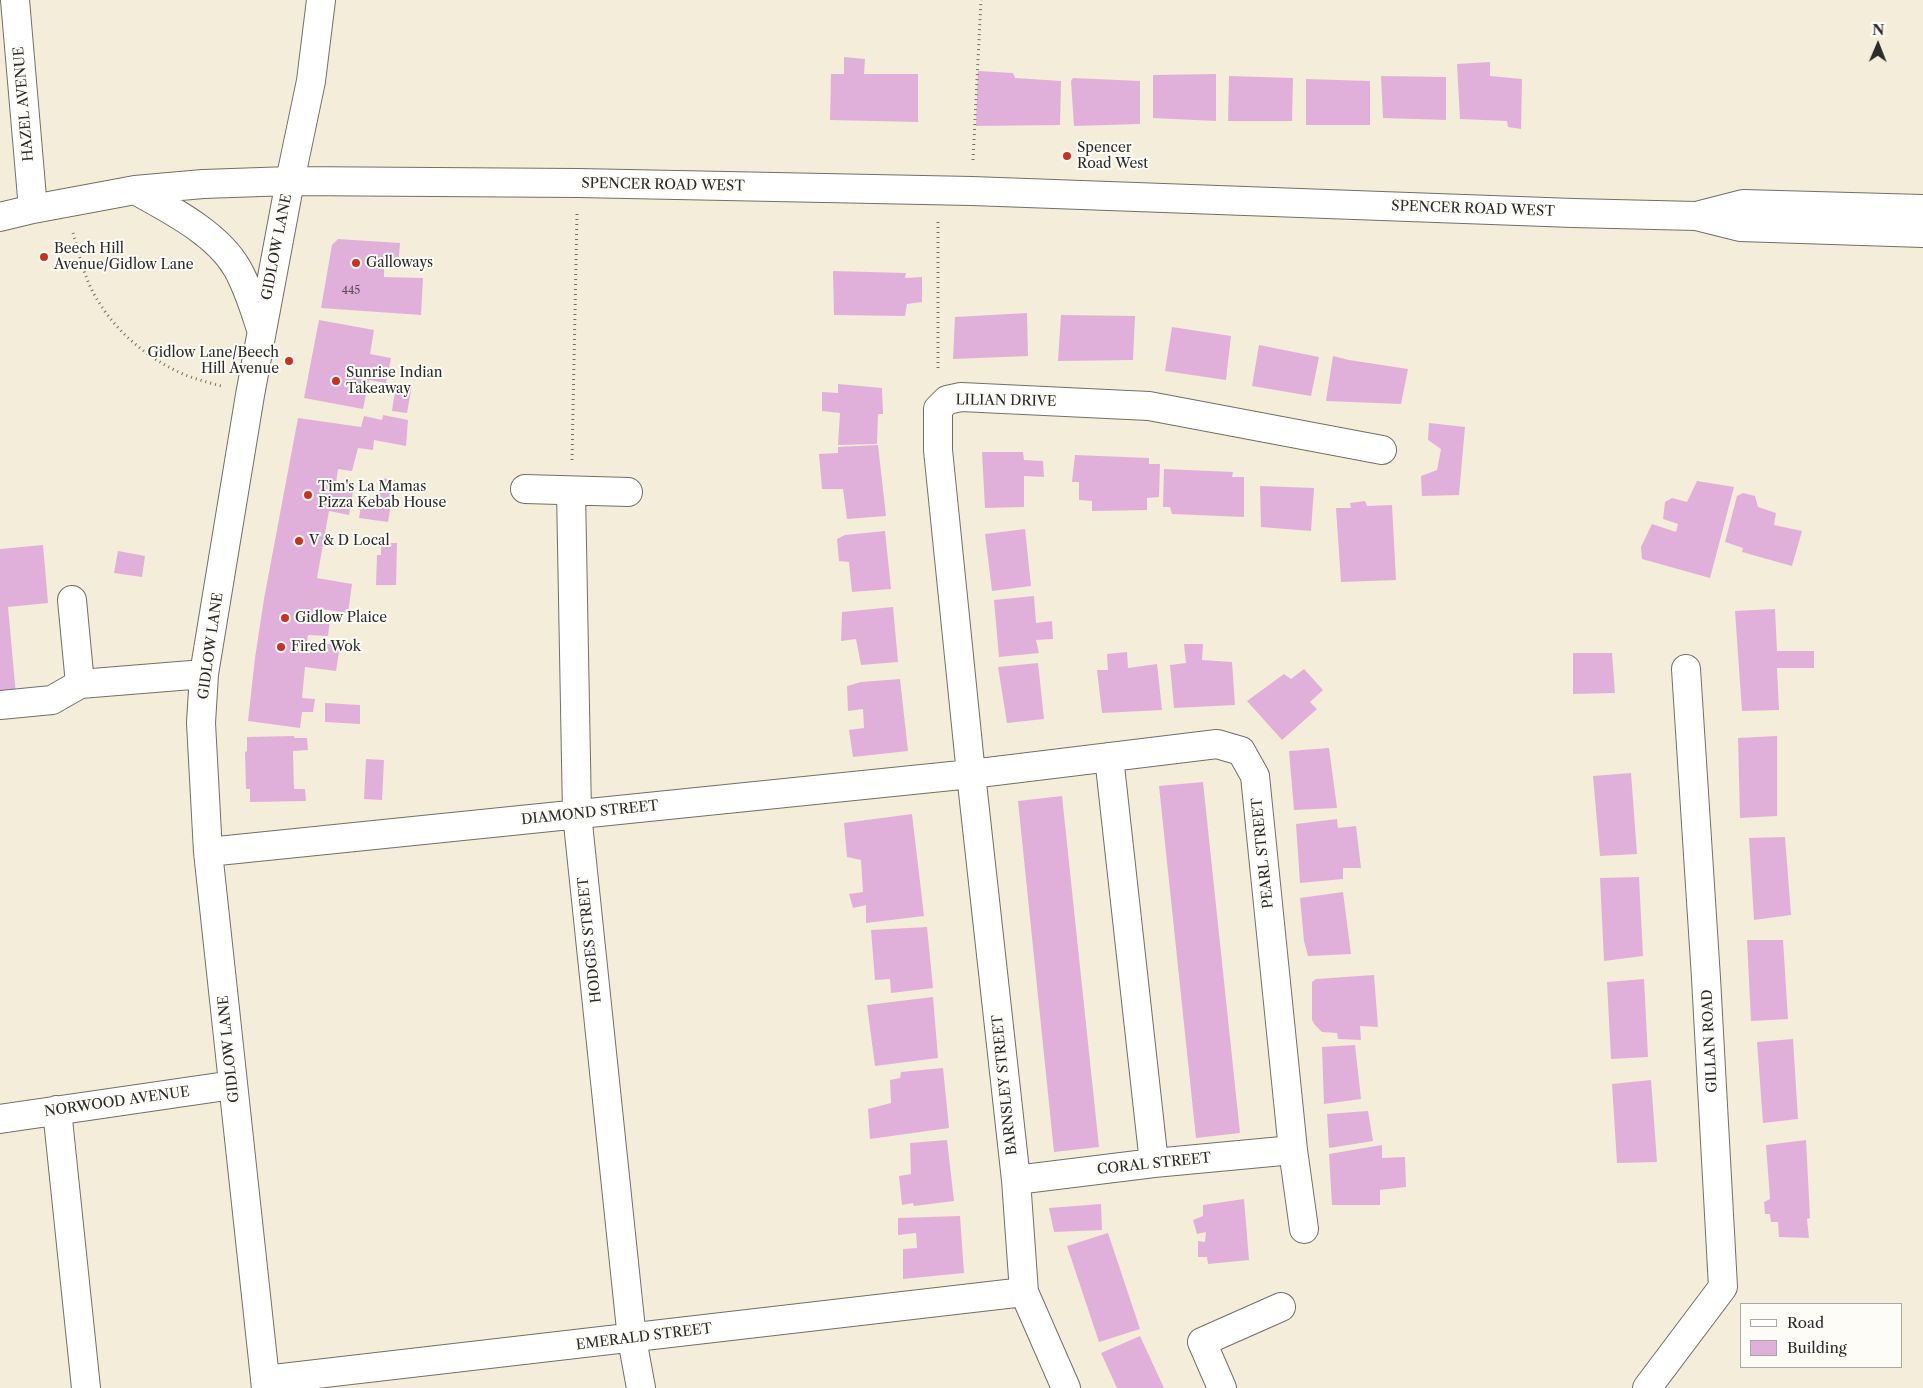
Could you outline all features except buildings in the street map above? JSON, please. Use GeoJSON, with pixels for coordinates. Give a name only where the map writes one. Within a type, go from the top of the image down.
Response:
{"type":"FeatureCollection","features":[{"type":"Feature","properties":{"kind":"street","name":"HAZEL AVENUE"},"geometry":{"type":"LineString","coordinates":[[15,0],[33,209]]}},
{"type":"Feature","properties":{"kind":"street","name":"GIDLOW LANE"},"geometry":{"type":"LineString","coordinates":[[265,1384],[208,852],[202,742],[204,674],[250,395],[290,181],[311,81],[322,0]]}},
{"type":"Feature","properties":{"kind":"street","name":"SPENCER ROAD WEST"},"geometry":{"type":"LineString","coordinates":[[0,217],[64,202],[136,190],[290,181],[578,183],[938,192],[972,191],[1564,213],[1696,216],[1740,227],[1888,220],[1923,234]]}},
{"type":"Feature","properties":{"kind":"street"},"geometry":{"type":"LineString","coordinates":[[136,190],[177,214],[215,241],[236,267],[251,299],[262,330]]}},
{"type":"Feature","properties":{"kind":"street"},"geometry":{"type":"LineString","coordinates":[[1888,220],[1923,209]]}},
{"type":"Feature","properties":{"kind":"street","name":"LILIAN DRIVE"},"geometry":{"type":"LineString","coordinates":[[971,774],[938,450],[938,409],[947,400],[961,397],[1149,406],[1382,450]]}},
{"type":"Feature","properties":{"kind":"street"},"geometry":{"type":"LineString","coordinates":[[526,489],[628,492]]}},
{"type":"Feature","properties":{"kind":"street","name":"HODGES STREET"},"geometry":{"type":"LineString","coordinates":[[571,491],[577,814],[632,1338],[641,1388]]}},
{"type":"Feature","properties":{"kind":"street"},"geometry":{"type":"LineString","coordinates":[[72,600],[80,684]]}},
{"type":"Feature","properties":{"kind":"street","name":"GILLAN ROAD"},"geometry":{"type":"LineString","coordinates":[[1647,1388],[1723,1287],[1686,668]]}},
{"type":"Feature","properties":{"kind":"street"},"geometry":{"type":"LineString","coordinates":[[0,705],[52,700],[80,684],[204,674]]}},
{"type":"Feature","properties":{"kind":"street","name":"PEARL STREET"},"geometry":{"type":"LineString","coordinates":[[971,774],[1217,744],[1241,751],[1255,776],[1293,1150],[1304,1229]]}},
{"type":"Feature","properties":{"kind":"street"},"geometry":{"type":"LineString","coordinates":[[1109,757],[1154,1163]]}},
{"type":"Feature","properties":{"kind":"street","name":"DIAMOND STREET"},"geometry":{"type":"LineString","coordinates":[[208,852],[971,774]]}},
{"type":"Feature","properties":{"kind":"street","name":"BARNSLEY STREET"},"geometry":{"type":"LineString","coordinates":[[971,774],[1016,1180],[1024,1292],[1066,1388]]}},
{"type":"Feature","properties":{"kind":"street","name":"NORWOOD AVENUE"},"geometry":{"type":"LineString","coordinates":[[0,1119],[233,1085]]}},
{"type":"Feature","properties":{"kind":"street"},"geometry":{"type":"LineString","coordinates":[[57,1110],[86,1388]]}},
{"type":"Feature","properties":{"kind":"street","name":"CORAL STREET"},"geometry":{"type":"LineString","coordinates":[[1016,1180],[1154,1163],[1293,1150]]}},
{"type":"Feature","properties":{"kind":"street","name":"EMERALD STREET"},"geometry":{"type":"LineString","coordinates":[[265,1384],[632,1338],[1024,1292]]}},
{"type":"Feature","properties":{"kind":"street"},"geometry":{"type":"LineString","coordinates":[[1222,1388],[1202,1342],[1281,1307]]}},
{"type":"Feature","properties":{"kind":"path"},"geometry":{"type":"LineString","coordinates":[[972,191],[981,0]]}},
{"type":"Feature","properties":{"kind":"path"},"geometry":{"type":"LineString","coordinates":[[571,491],[578,183]]}},
{"type":"Feature","properties":{"kind":"path"},"geometry":{"type":"LineString","coordinates":[[938,192],[938,409]]}},
{"type":"Feature","properties":{"kind":"path"},"geometry":{"type":"LineString","coordinates":[[64,202],[80,258],[95,295],[119,330],[154,359],[187,376],[250,395]]}},
{"type":"Feature","properties":{"kind":"place","name":"Spencer Road West"},"geometry":{"type":"Point","coordinates":[1067,156]}},
{"type":"Feature","properties":{"kind":"place","name":"Beech Hill Avenue/Gidlow Lane"},"geometry":{"type":"Point","coordinates":[44,257]}},
{"type":"Feature","properties":{"kind":"place","name":"Galloways"},"geometry":{"type":"Point","coordinates":[356,263]}},
{"type":"Feature","properties":{"kind":"place","name":"Gidlow Lane/Beech Hill Avenue"},"geometry":{"type":"Point","coordinates":[289,361]}},
{"type":"Feature","properties":{"kind":"place","name":"Sunrise Indian Takeaway"},"geometry":{"type":"Point","coordinates":[336,381]}},
{"type":"Feature","properties":{"kind":"place","name":"Tim's La Mamas Pizza Kebab House"},"geometry":{"type":"Point","coordinates":[308,495]}},
{"type":"Feature","properties":{"kind":"place","name":"V & D Local"},"geometry":{"type":"Point","coordinates":[299,541]}},
{"type":"Feature","properties":{"kind":"place","name":"Gidlow Plaice"},"geometry":{"type":"Point","coordinates":[285,618]}},
{"type":"Feature","properties":{"kind":"place","name":"Fired Wok"},"geometry":{"type":"Point","coordinates":[281,647]}}]}
